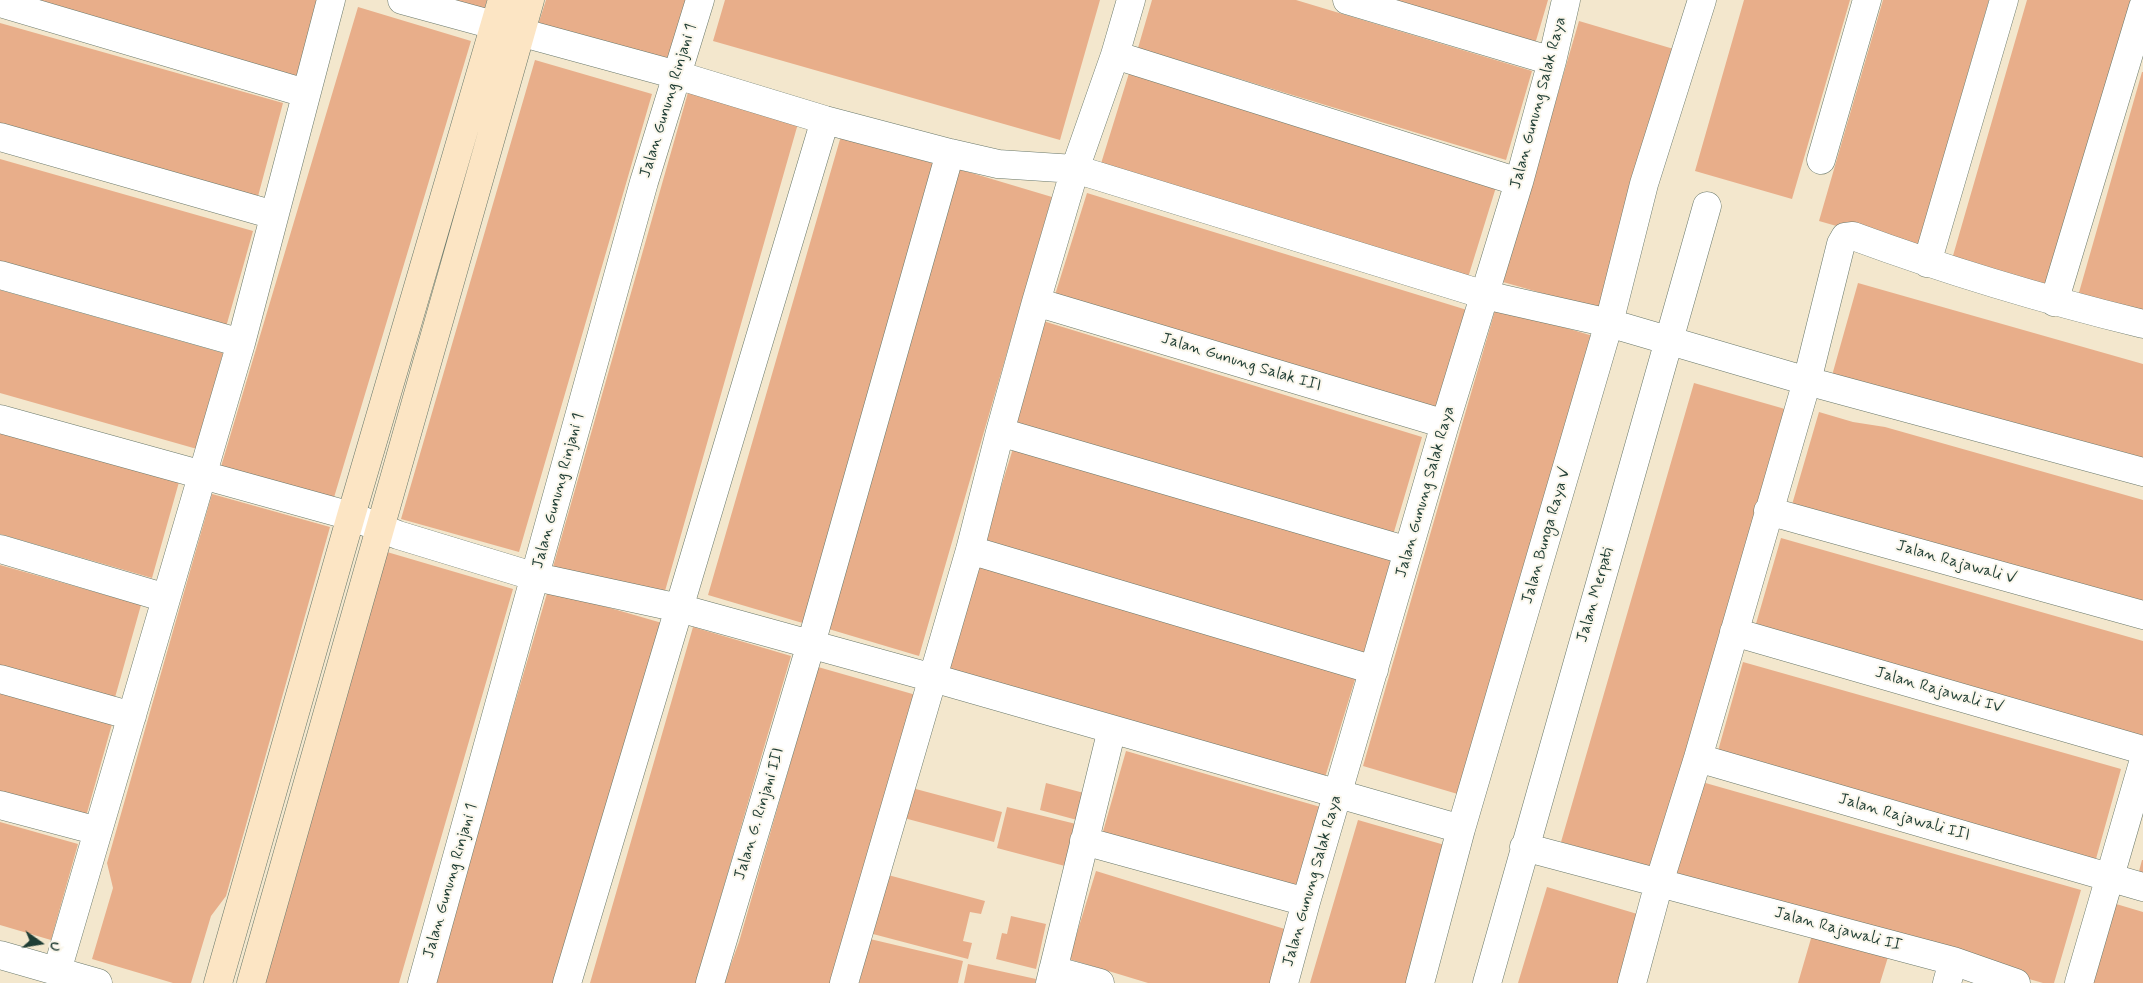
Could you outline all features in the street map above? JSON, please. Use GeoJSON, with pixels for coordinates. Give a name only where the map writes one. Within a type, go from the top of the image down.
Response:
{"type":"FeatureCollection","features":[{"type":"Feature","properties":{"kind":"main road"},"geometry":{"type":"LineString","coordinates":[[218,983],[351,516],[502,0]]}},
{"type":"Feature","properties":{"kind":"main road"},"geometry":{"type":"LineString","coordinates":[[251,983],[381,528],[441,307],[530,0]]}},
{"type":"Feature","properties":{"kind":"street"},"geometry":{"type":"LineString","coordinates":[[57,972],[241,343],[305,93],[331,0]]}},
{"type":"Feature","properties":{"kind":"street"},"geometry":{"type":"LineString","coordinates":[[402,0],[494,27],[520,32],[677,75],[826,120],[950,153],[998,164],[1075,169],[1484,295],[1609,323],[1807,381],[2143,472]]}},
{"type":"Feature","properties":{"kind":"street","name":"Jalan Gunung Rinjani 1"},"geometry":{"type":"LineString","coordinates":[[422,983],[644,182],[700,0]]}},
{"type":"Feature","properties":{"kind":"street"},"geometry":{"type":"LineString","coordinates":[[844,983],[970,550],[1036,302],[1075,169],[1131,0]]}},
{"type":"Feature","properties":{"kind":"street"},"geometry":{"type":"LineString","coordinates":[[1348,0],[1552,61]]}},
{"type":"Feature","properties":{"kind":"street","name":"Jalan Gunung Salak Raya"},"geometry":{"type":"LineString","coordinates":[[1284,983],[1445,424],[1519,182],[1552,61],[1566,0]]}},
{"type":"Feature","properties":{"kind":"street","name":"Jalan Bunga Raya V"},"geometry":{"type":"LineString","coordinates":[[1420,983],[1461,829],[1609,323],[1644,184],[1702,0]]}},
{"type":"Feature","properties":{"kind":"street"},"geometry":{"type":"LineString","coordinates":[[1820,160],[1867,0]]}},
{"type":"Feature","properties":{"kind":"street"},"geometry":{"type":"LineString","coordinates":[[1927,263],[2004,0]]}},
{"type":"Feature","properties":{"kind":"street"},"geometry":{"type":"LineString","coordinates":[[0,3],[305,93]]}},
{"type":"Feature","properties":{"kind":"street"},"geometry":{"type":"LineString","coordinates":[[2054,302],[2143,7]]}},
{"type":"Feature","properties":{"kind":"street"},"geometry":{"type":"LineString","coordinates":[[1114,55],[1519,182]]}},
{"type":"Feature","properties":{"kind":"street"},"geometry":{"type":"LineString","coordinates":[[567,983],[826,120]]}},
{"type":"Feature","properties":{"kind":"street"},"geometry":{"type":"LineString","coordinates":[[0,138],[274,215]]}},
{"type":"Feature","properties":{"kind":"street","name":"Jalan G. Rinjani III"},"geometry":{"type":"LineString","coordinates":[[710,983],[811,644],[950,153]]}},
{"type":"Feature","properties":{"kind":"street","name":"Jalan Merpati"},"geometry":{"type":"LineString","coordinates":[[1487,983],[1706,206]]}},
{"type":"Feature","properties":{"kind":"street"},"geometry":{"type":"LineString","coordinates":[[1632,983],[1659,883],[1698,758],[1807,381],[1841,244],[1845,237],[1853,236],[1927,263],[2054,302],[2143,324]]}},
{"type":"Feature","properties":{"kind":"street"},"geometry":{"type":"LineString","coordinates":[[0,275],[241,343]]}},
{"type":"Feature","properties":{"kind":"street","name":"Jalan Gunung Salak III"},"geometry":{"type":"LineString","coordinates":[[1036,302],[1445,424]]}},
{"type":"Feature","properties":{"kind":"street"},"geometry":{"type":"LineString","coordinates":[[0,419],[351,516],[381,528],[536,577],[679,608],[933,678],[1461,829]]}},
{"type":"Feature","properties":{"kind":"street"},"geometry":{"type":"LineString","coordinates":[[1000,432],[1408,551]]}},
{"type":"Feature","properties":{"kind":"street","name":"Jalan Rajawali V"},"geometry":{"type":"LineString","coordinates":[[1768,511],[2143,615]]}},
{"type":"Feature","properties":{"kind":"street"},"geometry":{"type":"LineString","coordinates":[[0,549],[166,598]]}},
{"type":"Feature","properties":{"kind":"street"},"geometry":{"type":"LineString","coordinates":[[970,550],[1374,670]]}},
{"type":"Feature","properties":{"kind":"street","name":"Jalan Rajawali IV"},"geometry":{"type":"LineString","coordinates":[[1734,632],[2143,750]]}},
{"type":"Feature","properties":{"kind":"street"},"geometry":{"type":"LineString","coordinates":[[0,679],[132,716]]}},
{"type":"Feature","properties":{"kind":"street"},"geometry":{"type":"LineString","coordinates":[[1100,983],[1052,976],[1112,729]]}},
{"type":"Feature","properties":{"kind":"street","name":"Jalan Rajawali III"},"geometry":{"type":"LineString","coordinates":[[1698,758],[2143,887]]}},
{"type":"Feature","properties":{"kind":"street"},"geometry":{"type":"LineString","coordinates":[[2079,983],[2143,763]]}},
{"type":"Feature","properties":{"kind":"street"},"geometry":{"type":"LineString","coordinates":[[0,805],[98,831]]}},
{"type":"Feature","properties":{"kind":"street"},"geometry":{"type":"LineString","coordinates":[[1084,841],[1306,902]]}},
{"type":"Feature","properties":{"kind":"street","name":"Jalan Rajawali II"},"geometry":{"type":"LineString","coordinates":[[1524,847],[1659,883],[1950,972],[2016,983]]}},
{"type":"Feature","properties":{"kind":"street"},"geometry":{"type":"LineString","coordinates":[[0,955],[98,983]]}},
{"type":"Feature","properties":{"kind":"building"},"geometry":{"type":"Polygon","coordinates":[[[24,0],[319,0],[297,78],[24,0]]]}},
{"type":"Feature","properties":{"kind":"building"},"geometry":{"type":"Polygon","coordinates":[[[417,0],[487,0],[482,18],[417,0]]]}},
{"type":"Feature","properties":{"kind":"building"},"geometry":{"type":"Polygon","coordinates":[[[546,0],[687,0],[668,64],[538,25],[546,0]]]}},
{"type":"Feature","properties":{"kind":"building"},"geometry":{"type":"Polygon","coordinates":[[[725,0],[1100,0],[1060,140],[713,41],[725,0]]]}},
{"type":"Feature","properties":{"kind":"building"},"geometry":{"type":"Polygon","coordinates":[[[1152,0],[1296,0],[1532,71],[1506,160],[1138,48],[1152,0]]]}},
{"type":"Feature","properties":{"kind":"building"},"geometry":{"type":"Polygon","coordinates":[[[1390,0],[1548,0],[1535,44],[1390,0]]]}},
{"type":"Feature","properties":{"kind":"building"},"geometry":{"type":"Polygon","coordinates":[[[1744,0],[1850,0],[1792,199],[1695,171],[1744,0]]]}},
{"type":"Feature","properties":{"kind":"building"},"geometry":{"type":"Polygon","coordinates":[[[1883,0],[1989,0],[1917,249],[1819,221],[1883,0]]]}},
{"type":"Feature","properties":{"kind":"building"},"geometry":{"type":"Polygon","coordinates":[[[2027,0],[2133,0],[2047,294],[1950,266],[2027,0]]]}},
{"type":"Feature","properties":{"kind":"building"},"geometry":{"type":"Polygon","coordinates":[[[358,7],[471,41],[332,504],[220,470],[358,7]]]}},
{"type":"Feature","properties":{"kind":"building"},"geometry":{"type":"Polygon","coordinates":[[[1579,21],[1677,50],[1601,310],[1503,282],[1579,21]]]}},
{"type":"Feature","properties":{"kind":"building"},"geometry":{"type":"Polygon","coordinates":[[[0,23],[283,103],[257,200],[0,126],[0,23]]]}},
{"type":"Feature","properties":{"kind":"building"},"geometry":{"type":"Polygon","coordinates":[[[535,60],[652,94],[519,552],[401,519],[535,60]]]}},
{"type":"Feature","properties":{"kind":"building"},"geometry":{"type":"Polygon","coordinates":[[[1130,70],[1497,184],[1466,284],[1099,170],[1130,70]]]}},
{"type":"Feature","properties":{"kind":"building"},"geometry":{"type":"Polygon","coordinates":[[[2143,72],[2143,314],[2078,296],[2143,72]]]}},
{"type":"Feature","properties":{"kind":"building"},"geometry":{"type":"Polygon","coordinates":[[[689,89],[799,120],[663,598],[553,567],[689,89]]]}},
{"type":"Feature","properties":{"kind":"building"},"geometry":{"type":"Polygon","coordinates":[[[841,136],[939,165],[806,624],[708,595],[841,136]]]}},
{"type":"Feature","properties":{"kind":"building"},"geometry":{"type":"Polygon","coordinates":[[[0,159],[253,231],[226,327],[0,263],[0,159]]]}},
{"type":"Feature","properties":{"kind":"building"},"geometry":{"type":"Polygon","coordinates":[[[955,168],[1052,197],[919,656],[822,627],[955,168]]]}},
{"type":"Feature","properties":{"kind":"building"},"geometry":{"type":"Polygon","coordinates":[[[1087,193],[1467,310],[1436,414],[1054,298],[1087,193]]]}},
{"type":"Feature","properties":{"kind":"building"},"geometry":{"type":"Polygon","coordinates":[[[1858,283],[2143,364],[2143,468],[1831,379],[1858,283]]]}},
{"type":"Feature","properties":{"kind":"building"},"geometry":{"type":"Polygon","coordinates":[[[0,290],[223,353],[197,449],[0,393],[0,290]]]}},
{"type":"Feature","properties":{"kind":"building"},"geometry":{"type":"Polygon","coordinates":[[[1496,307],[1593,336],[1461,795],[1363,766],[1496,307]]]}},
{"type":"Feature","properties":{"kind":"building"},"geometry":{"type":"Polygon","coordinates":[[[1043,321],[1422,437],[1391,542],[1011,425],[1043,321]]]}},
{"type":"Feature","properties":{"kind":"building"},"geometry":{"type":"Polygon","coordinates":[[[1694,383],[1792,411],[1659,870],[1561,842],[1694,383]]]}},
{"type":"Feature","properties":{"kind":"building"},"geometry":{"type":"Polygon","coordinates":[[[1819,412],[1853,422],[1885,427],[2143,500],[2143,604],[1791,508],[1819,412]]]}},
{"type":"Feature","properties":{"kind":"building"},"geometry":{"type":"Polygon","coordinates":[[[0,431],[179,482],[152,578],[0,534],[0,431]]]}},
{"type":"Feature","properties":{"kind":"building"},"geometry":{"type":"Polygon","coordinates":[[[1015,442],[1397,560],[1365,663],[983,545],[1015,442]]]}},
{"type":"Feature","properties":{"kind":"building"},"geometry":{"type":"Polygon","coordinates":[[[212,494],[330,527],[226,896],[211,916],[191,983],[173,983],[92,959],[113,888],[107,863],[212,494]]]}},
{"type":"Feature","properties":{"kind":"building"},"geometry":{"type":"Polygon","coordinates":[[[1781,538],[2143,641],[2143,736],[1753,634],[1781,538]]]}},
{"type":"Feature","properties":{"kind":"building"},"geometry":{"type":"Polygon","coordinates":[[[387,552],[513,589],[399,983],[265,983],[301,859],[308,827],[387,552]]]}},
{"type":"Feature","properties":{"kind":"building"},"geometry":{"type":"Polygon","coordinates":[[[978,557],[1357,673],[1323,784],[944,667],[978,557]]]}},
{"type":"Feature","properties":{"kind":"building"},"geometry":{"type":"Polygon","coordinates":[[[0,565],[141,605],[114,701],[0,668],[0,565]]]}},
{"type":"Feature","properties":{"kind":"building"},"geometry":{"type":"Polygon","coordinates":[[[548,590],[662,623],[558,983],[433,983],[548,590]]]}},
{"type":"Feature","properties":{"kind":"building"},"geometry":{"type":"Polygon","coordinates":[[[693,627],[791,656],[696,983],[590,983],[693,627]]]}},
{"type":"Feature","properties":{"kind":"building"},"geometry":{"type":"Polygon","coordinates":[[[1743,662],[2121,769],[2094,866],[1716,758],[1743,662]]]}},
{"type":"Feature","properties":{"kind":"building"},"geometry":{"type":"Polygon","coordinates":[[[818,667],[916,695],[832,983],[724,983],[739,942],[818,667]]]}},
{"type":"Feature","properties":{"kind":"building"},"geometry":{"type":"Polygon","coordinates":[[[0,692],[112,724],[85,820],[0,796],[0,692]]]}},
{"type":"Feature","properties":{"kind":"building"},"geometry":{"type":"Polygon","coordinates":[[[1126,751],[1324,808],[1299,892],[1102,835],[1126,751]]]}},
{"type":"Feature","properties":{"kind":"building"},"geometry":{"type":"Polygon","coordinates":[[[1702,782],[2081,890],[2054,983],[2043,983],[1675,878],[1702,782]]]}},
{"type":"Feature","properties":{"kind":"building"},"geometry":{"type":"Polygon","coordinates":[[[1046,783],[1084,793],[1077,820],[1040,810],[1046,783]]]}},
{"type":"Feature","properties":{"kind":"building"},"geometry":{"type":"Polygon","coordinates":[[[912,788],[1002,812],[994,842],[904,818],[912,788]]]}},
{"type":"Feature","properties":{"kind":"building"},"geometry":{"type":"Polygon","coordinates":[[[1007,807],[1076,824],[1065,866],[997,848],[1007,807]]]}},
{"type":"Feature","properties":{"kind":"building"},"geometry":{"type":"Polygon","coordinates":[[[1358,820],[1455,848],[1416,983],[1310,983],[1358,820]]]}},
{"type":"Feature","properties":{"kind":"building"},"geometry":{"type":"Polygon","coordinates":[[[0,822],[78,844],[51,940],[0,925],[0,822]]]}},
{"type":"Feature","properties":{"kind":"building"},"geometry":{"type":"Polygon","coordinates":[[[2143,860],[2143,876],[2138,875],[2143,860]]]}},
{"type":"Feature","properties":{"kind":"building"},"geometry":{"type":"Polygon","coordinates":[[[1096,871],[1288,930],[1273,983],[1148,983],[1069,959],[1096,871]]]}},
{"type":"Feature","properties":{"kind":"building"},"geometry":{"type":"Polygon","coordinates":[[[888,875],[985,901],[981,914],[970,912],[963,941],[972,943],[968,959],[873,934],[888,875]]]}},
{"type":"Feature","properties":{"kind":"building"},"geometry":{"type":"Polygon","coordinates":[[[1547,887],[1644,916],[1625,983],[1518,983],[1547,887]]]}},
{"type":"Feature","properties":{"kind":"building"},"geometry":{"type":"Polygon","coordinates":[[[2106,901],[2143,912],[2143,983],[2082,983],[2106,901]]]}},
{"type":"Feature","properties":{"kind":"building"},"geometry":{"type":"Polygon","coordinates":[[[1011,916],[1046,924],[1036,969],[996,959],[1002,933],[1007,934],[1011,916]]]}},
{"type":"Feature","properties":{"kind":"building"},"geometry":{"type":"Polygon","coordinates":[[[1812,935],[1888,957],[1880,983],[1798,983],[1812,935]]]}},
{"type":"Feature","properties":{"kind":"building"},"geometry":{"type":"Polygon","coordinates":[[[870,939],[963,961],[958,983],[859,983],[870,939]]]}},
{"type":"Feature","properties":{"kind":"building"},"geometry":{"type":"Polygon","coordinates":[[[968,964],[1036,979],[1035,983],[964,983],[968,964]]]}}]}
